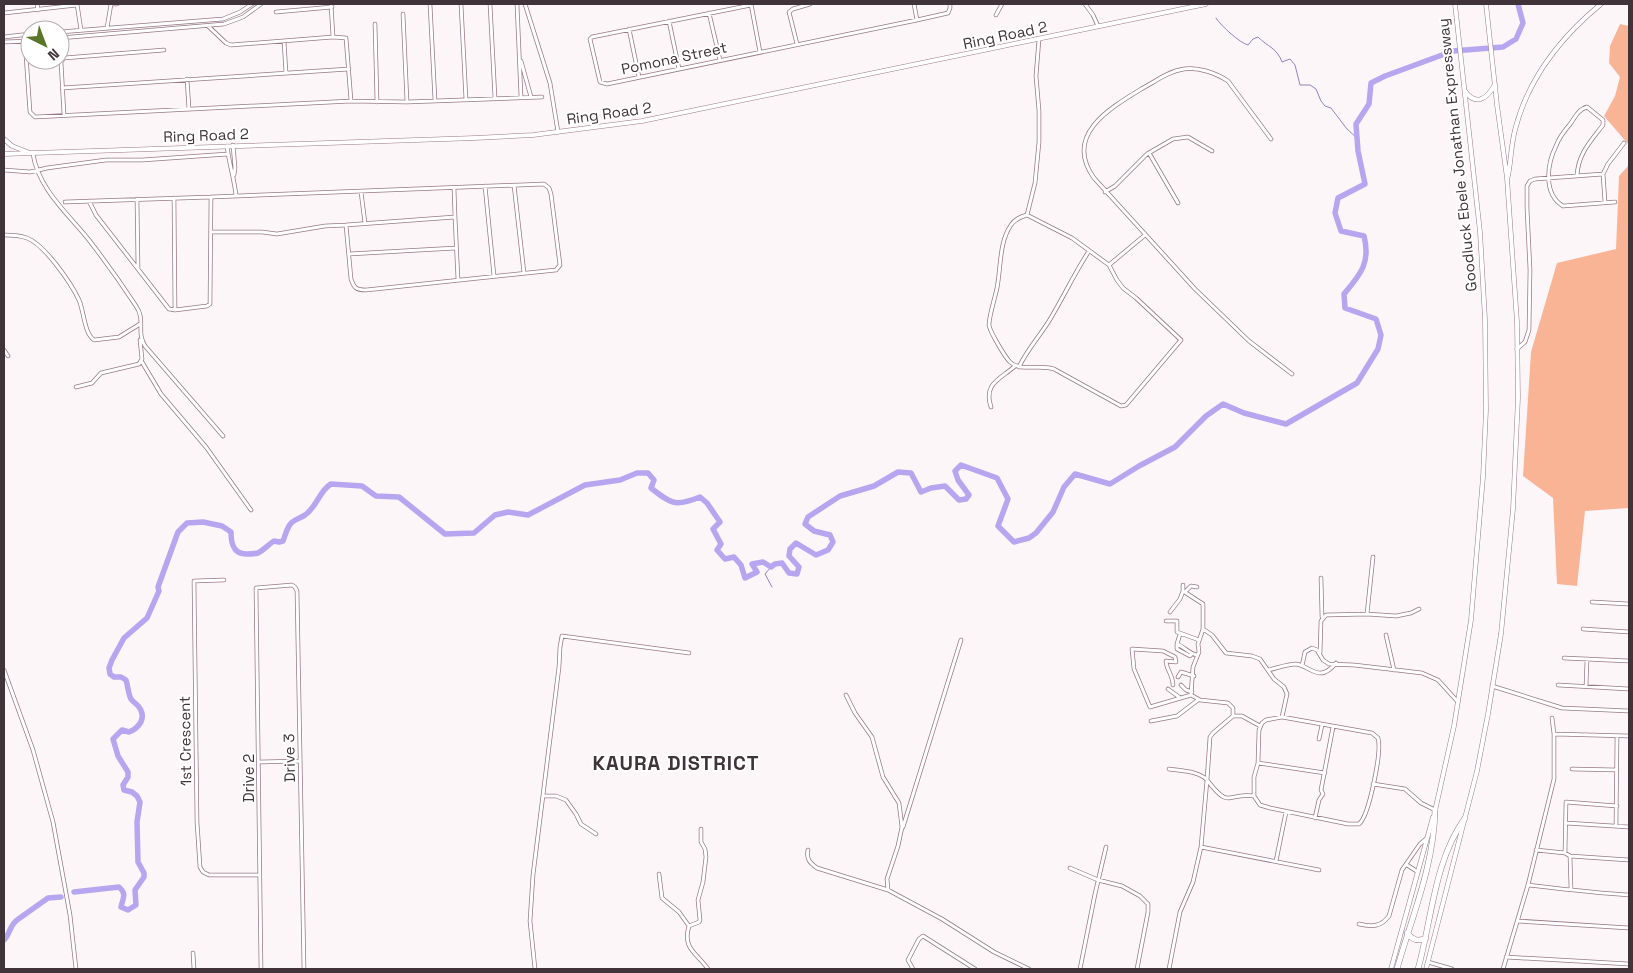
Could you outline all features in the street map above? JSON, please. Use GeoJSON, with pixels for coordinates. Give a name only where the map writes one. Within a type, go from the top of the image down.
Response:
{"type":"FeatureCollection","features":[{"type":"Feature","properties":{"kind":"highway","name":"Goodluck Ebele Jonathan Expressway"},"geometry":{"type":"LineString","coordinates":[[1397,969],[1407,933],[1416,910],[1428,864],[1434,834],[1435,810]]}},
{"type":"Feature","properties":{"kind":"highway"},"geometry":{"type":"LineString","coordinates":[[1418,969],[1446,855],[1452,837],[1465,818]]}},
{"type":"Feature","properties":{"kind":"highway"},"geometry":{"type":"LineString","coordinates":[[1407,933],[1417,940],[1426,938]]}},
{"type":"Feature","properties":{"kind":"main road","name":"Ring Road 2"},"geometry":{"type":"LineString","coordinates":[[4,154],[476,138],[558,132],[691,112],[1206,4]]}},
{"type":"Feature","properties":{"kind":"main road","name":"Goodluck Ebele Jonathan Expressway"},"geometry":{"type":"LineString","coordinates":[[1391,969],[1435,810],[1458,703],[1467,654],[1484,469],[1487,383],[1480,237],[1455,4]]}},
{"type":"Feature","properties":{"kind":"main road"},"geometry":{"type":"LineString","coordinates":[[1426,969],[1478,763],[1502,625],[1512,510],[1517,408],[1517,349],[1507,178],[1486,4]]}},
{"type":"Feature","properties":{"kind":"main road"},"geometry":{"type":"LineString","coordinates":[[1507,178],[1516,128],[1530,88],[1542,66],[1565,38],[1601,4]]}},
{"type":"Feature","properties":{"kind":"main road"},"geometry":{"type":"LineString","coordinates":[[1464,90],[1471,98],[1477,100],[1488,95],[1495,83]]}},
{"type":"Feature","properties":{"kind":"main road"},"geometry":{"type":"LineString","coordinates":[[4,139],[12,146],[33,154]]}},
{"type":"Feature","properties":{"kind":"street"},"geometry":{"type":"LineString","coordinates":[[37,4],[38,10]]}},
{"type":"Feature","properties":{"kind":"street"},"geometry":{"type":"LineString","coordinates":[[4,13],[77,4],[80,30]]}},
{"type":"Feature","properties":{"kind":"street"},"geometry":{"type":"LineString","coordinates":[[107,28],[112,4],[117,4]]}},
{"type":"Feature","properties":{"kind":"street"},"geometry":{"type":"LineString","coordinates":[[70,31],[223,19],[240,12],[252,4]]}},
{"type":"Feature","properties":{"kind":"street"},"geometry":{"type":"LineString","coordinates":[[70,37],[224,24],[243,17],[261,4]]}},
{"type":"Feature","properties":{"kind":"street"},"geometry":{"type":"LineString","coordinates":[[430,4],[436,101]]}},
{"type":"Feature","properties":{"kind":"street"},"geometry":{"type":"LineString","coordinates":[[462,4],[466,100]]}},
{"type":"Feature","properties":{"kind":"street"},"geometry":{"type":"LineString","coordinates":[[490,4],[495,98]]}},
{"type":"Feature","properties":{"kind":"street"},"geometry":{"type":"LineString","coordinates":[[516,4],[521,97]]}},
{"type":"Feature","properties":{"kind":"street"},"geometry":{"type":"LineString","coordinates":[[526,4],[550,83],[558,132]]}},
{"type":"Feature","properties":{"kind":"street"},"geometry":{"type":"LineString","coordinates":[[751,4],[760,52]]}},
{"type":"Feature","properties":{"kind":"street","name":"Pomona Street"},"geometry":{"type":"LineString","coordinates":[[751,4],[594,36],[590,39],[601,83],[607,84],[948,13],[950,4]]}},
{"type":"Feature","properties":{"kind":"street"},"geometry":{"type":"LineString","coordinates":[[796,44],[790,11],[810,4]]}},
{"type":"Feature","properties":{"kind":"street"},"geometry":{"type":"LineString","coordinates":[[914,4],[917,20]]}},
{"type":"Feature","properties":{"kind":"street"},"geometry":{"type":"LineString","coordinates":[[996,15],[1002,4]]}},
{"type":"Feature","properties":{"kind":"street"},"geometry":{"type":"LineString","coordinates":[[1085,4],[1098,26]]}},
{"type":"Feature","properties":{"kind":"street"},"geometry":{"type":"LineString","coordinates":[[276,12],[332,5],[333,37]]}},
{"type":"Feature","properties":{"kind":"street"},"geometry":{"type":"LineString","coordinates":[[708,13],[720,60]]}},
{"type":"Feature","properties":{"kind":"street"},"geometry":{"type":"LineString","coordinates":[[403,14],[406,102]]}},
{"type":"Feature","properties":{"kind":"street"},"geometry":{"type":"LineString","coordinates":[[223,19],[224,24]]}},
{"type":"Feature","properties":{"kind":"street"},"geometry":{"type":"LineString","coordinates":[[669,21],[680,68]]}},
{"type":"Feature","properties":{"kind":"street"},"geometry":{"type":"LineString","coordinates":[[375,24],[377,102]]}},
{"type":"Feature","properties":{"kind":"street"},"geometry":{"type":"LineString","coordinates":[[150,25],[150,31]]}},
{"type":"Feature","properties":{"kind":"street"},"geometry":{"type":"LineString","coordinates":[[208,26],[226,44],[231,45],[333,37],[348,39],[351,101]]}},
{"type":"Feature","properties":{"kind":"street"},"geometry":{"type":"LineString","coordinates":[[629,29],[639,77]]}},
{"type":"Feature","properties":{"kind":"street"},"geometry":{"type":"LineString","coordinates":[[4,37],[20,35]]}},
{"type":"Feature","properties":{"kind":"street"},"geometry":{"type":"LineString","coordinates":[[1026,215],[1034,183],[1039,148],[1039,111],[1036,76],[1039,39]]}},
{"type":"Feature","properties":{"kind":"street"},"geometry":{"type":"LineString","coordinates":[[4,42],[20,41]]}},
{"type":"Feature","properties":{"kind":"street"},"geometry":{"type":"LineString","coordinates":[[284,41],[286,73]]}},
{"type":"Feature","properties":{"kind":"street"},"geometry":{"type":"LineString","coordinates":[[64,115],[61,62],[64,58],[164,50]]}},
{"type":"Feature","properties":{"kind":"street"},"geometry":{"type":"LineString","coordinates":[[519,56],[531,97]]}},
{"type":"Feature","properties":{"kind":"street"},"geometry":{"type":"LineString","coordinates":[[1271,139],[1235,90],[1222,77],[1191,68],[1169,73],[1110,109],[1086,136],[1084,144],[1085,162],[1105,192],[1195,289],[1238,330],[1292,374]]}},
{"type":"Feature","properties":{"kind":"street"},"geometry":{"type":"LineString","coordinates":[[62,88],[349,69]]}},
{"type":"Feature","properties":{"kind":"street"},"geometry":{"type":"LineString","coordinates":[[27,70],[30,112],[34,117],[351,101],[406,102],[542,97]]}},
{"type":"Feature","properties":{"kind":"street"},"geometry":{"type":"LineString","coordinates":[[186,79],[189,109]]}},
{"type":"Feature","properties":{"kind":"street"},"geometry":{"type":"LineString","coordinates":[[1577,176],[1577,164],[1581,154],[1603,125],[1603,120],[1587,107],[1581,110],[1554,148],[1548,178],[1550,190],[1552,196],[1563,206],[1614,202]]}},
{"type":"Feature","properties":{"kind":"street"},"geometry":{"type":"LineString","coordinates":[[1105,192],[1115,186],[1149,153],[1166,142],[1184,137],[1193,139],[1212,151]]}},
{"type":"Feature","properties":{"kind":"street"},"geometry":{"type":"LineString","coordinates":[[1605,202],[1603,174],[1624,143]]}},
{"type":"Feature","properties":{"kind":"street"},"geometry":{"type":"LineString","coordinates":[[227,146],[230,167],[234,176]]}},
{"type":"Feature","properties":{"kind":"street"},"geometry":{"type":"LineString","coordinates":[[233,146],[236,195]]}},
{"type":"Feature","properties":{"kind":"street"},"geometry":{"type":"LineString","coordinates":[[1149,153],[1178,203]]}},
{"type":"Feature","properties":{"kind":"street"},"geometry":{"type":"LineString","coordinates":[[33,154],[38,170],[56,202],[114,273],[141,313],[140,339],[142,362],[162,394],[206,447],[251,510]]}},
{"type":"Feature","properties":{"kind":"street"},"geometry":{"type":"LineString","coordinates":[[4,170],[30,172],[106,160],[142,160],[228,154]]}},
{"type":"Feature","properties":{"kind":"street"},"geometry":{"type":"LineString","coordinates":[[1517,349],[1525,342],[1529,330],[1527,186],[1535,178],[1603,174]]}},
{"type":"Feature","properties":{"kind":"street"},"geometry":{"type":"LineString","coordinates":[[65,202],[541,184],[549,188],[551,194],[560,265],[556,270],[524,274],[358,290],[353,285],[351,279],[346,225]]}},
{"type":"Feature","properties":{"kind":"street"},"geometry":{"type":"LineString","coordinates":[[514,185],[524,274]]}},
{"type":"Feature","properties":{"kind":"street"},"geometry":{"type":"LineString","coordinates":[[485,186],[494,276]]}},
{"type":"Feature","properties":{"kind":"street"},"geometry":{"type":"LineString","coordinates":[[454,188],[458,280]]}},
{"type":"Feature","properties":{"kind":"street"},"geometry":{"type":"LineString","coordinates":[[361,192],[365,223]]}},
{"type":"Feature","properties":{"kind":"street"},"geometry":{"type":"LineString","coordinates":[[89,201],[96,215],[138,270],[169,309],[175,310],[210,304],[211,197]]}},
{"type":"Feature","properties":{"kind":"street"},"geometry":{"type":"LineString","coordinates":[[174,198],[175,310]]}},
{"type":"Feature","properties":{"kind":"street"},"geometry":{"type":"LineString","coordinates":[[137,199],[138,270]]}},
{"type":"Feature","properties":{"kind":"street"},"geometry":{"type":"LineString","coordinates":[[1026,215],[1072,238],[1109,265],[1123,288],[1139,300],[1181,340],[1128,403],[1121,406],[1054,369],[1044,366],[1015,366],[1007,359],[989,326],[1005,239],[1010,226],[1015,220],[1026,215]]}},
{"type":"Feature","properties":{"kind":"street"},"geometry":{"type":"LineString","coordinates":[[210,232],[262,232],[277,234],[325,226],[455,218]]}},
{"type":"Feature","properties":{"kind":"street"},"geometry":{"type":"LineString","coordinates":[[4,236],[19,235],[29,238],[43,249],[80,300],[88,334],[94,340],[119,337],[140,324]]}},
{"type":"Feature","properties":{"kind":"street"},"geometry":{"type":"LineString","coordinates":[[1109,265],[1145,235]]}},
{"type":"Feature","properties":{"kind":"street"},"geometry":{"type":"LineString","coordinates":[[349,254],[456,248]]}},
{"type":"Feature","properties":{"kind":"street"},"geometry":{"type":"LineString","coordinates":[[1019,367],[1025,354],[1048,322],[1089,251]]}},
{"type":"Feature","properties":{"kind":"street"},"geometry":{"type":"LineString","coordinates":[[140,339],[223,436]]}},
{"type":"Feature","properties":{"kind":"street"},"geometry":{"type":"LineString","coordinates":[[4,350],[8,356]]}},
{"type":"Feature","properties":{"kind":"street"},"geometry":{"type":"LineString","coordinates":[[76,387],[92,383],[101,373],[142,362]]}},
{"type":"Feature","properties":{"kind":"street"},"geometry":{"type":"LineString","coordinates":[[991,407],[989,398],[993,383],[1015,366]]}},
{"type":"Feature","properties":{"kind":"street"},"geometry":{"type":"LineString","coordinates":[[1367,614],[1373,557]]}},
{"type":"Feature","properties":{"kind":"street"},"geometry":{"type":"LineString","coordinates":[[1320,653],[1322,618],[1321,578]]}},
{"type":"Feature","properties":{"kind":"street","name":"1st Crescent"},"geometry":{"type":"LineString","coordinates":[[224,580],[194,581],[197,822],[200,867],[203,872],[209,875],[259,875]]}},
{"type":"Feature","properties":{"kind":"street","name":"Drive 3"},"geometry":{"type":"LineString","coordinates":[[257,587],[292,585],[296,588],[304,969]]}},
{"type":"Feature","properties":{"kind":"street"},"geometry":{"type":"LineString","coordinates":[[1182,585],[1184,592],[1203,604],[1203,629],[1193,666],[1192,693]]}},
{"type":"Feature","properties":{"kind":"street"},"geometry":{"type":"LineString","coordinates":[[1170,612],[1184,592],[1191,586],[1197,587]]}},
{"type":"Feature","properties":{"kind":"street","name":"Drive 2"},"geometry":{"type":"LineString","coordinates":[[257,587],[261,969]]}},
{"type":"Feature","properties":{"kind":"street"},"geometry":{"type":"LineString","coordinates":[[1592,602],[1629,604]]}},
{"type":"Feature","properties":{"kind":"street"},"geometry":{"type":"LineString","coordinates":[[1322,618],[1330,614],[1396,616],[1419,609]]}},
{"type":"Feature","properties":{"kind":"street"},"geometry":{"type":"LineString","coordinates":[[1166,620],[1177,621],[1177,632],[1199,640]]}},
{"type":"Feature","properties":{"kind":"street"},"geometry":{"type":"LineString","coordinates":[[1203,629],[1212,635],[1226,653],[1260,658],[1274,679],[1286,690],[1287,694],[1282,717]]}},
{"type":"Feature","properties":{"kind":"street"},"geometry":{"type":"LineString","coordinates":[[1583,629],[1629,632]]}},
{"type":"Feature","properties":{"kind":"street"},"geometry":{"type":"LineString","coordinates":[[1180,634],[1177,649],[1186,655],[1197,655]]}},
{"type":"Feature","properties":{"kind":"street"},"geometry":{"type":"LineString","coordinates":[[1386,635],[1394,670]]}},
{"type":"Feature","properties":{"kind":"street"},"geometry":{"type":"LineString","coordinates":[[535,969],[530,921],[533,875],[562,636],[689,653]]}},
{"type":"Feature","properties":{"kind":"street"},"geometry":{"type":"LineString","coordinates":[[888,890],[887,879],[961,640]]}},
{"type":"Feature","properties":{"kind":"street"},"geometry":{"type":"LineString","coordinates":[[1173,685],[1173,677],[1166,662],[1176,662],[1175,657],[1163,651],[1132,649],[1134,668],[1150,707],[1192,693]]}},
{"type":"Feature","properties":{"kind":"street"},"geometry":{"type":"LineString","coordinates":[[1302,666],[1308,649],[1316,649],[1326,662],[1422,673],[1435,678],[1458,703]]}},
{"type":"Feature","properties":{"kind":"street"},"geometry":{"type":"LineString","coordinates":[[1564,658],[1629,661]]}},
{"type":"Feature","properties":{"kind":"street"},"geometry":{"type":"LineString","coordinates":[[1586,687],[1587,660]]}},
{"type":"Feature","properties":{"kind":"street"},"geometry":{"type":"LineString","coordinates":[[1268,670],[1295,664],[1312,672],[1319,673],[1336,663]]}},
{"type":"Feature","properties":{"kind":"street"},"geometry":{"type":"LineString","coordinates":[[4,670],[33,750],[53,822],[68,902],[76,969]]}},
{"type":"Feature","properties":{"kind":"street"},"geometry":{"type":"LineString","coordinates":[[1178,677],[1181,672],[1194,676]]}},
{"type":"Feature","properties":{"kind":"street"},"geometry":{"type":"LineString","coordinates":[[1181,685],[1198,700],[1230,704],[1233,708],[1233,716]]}},
{"type":"Feature","properties":{"kind":"street"},"geometry":{"type":"LineString","coordinates":[[1558,685],[1629,689]]}},
{"type":"Feature","properties":{"kind":"street"},"geometry":{"type":"LineString","coordinates":[[1492,686],[1562,708],[1629,711]]}},
{"type":"Feature","properties":{"kind":"street"},"geometry":{"type":"LineString","coordinates":[[1168,689],[1179,698]]}},
{"type":"Feature","properties":{"kind":"street"},"geometry":{"type":"LineString","coordinates":[[846,695],[855,713],[872,737],[881,771],[899,803],[902,833]]}},
{"type":"Feature","properties":{"kind":"street"},"geometry":{"type":"LineString","coordinates":[[1151,721],[1177,716],[1198,700]]}},
{"type":"Feature","properties":{"kind":"street"},"geometry":{"type":"LineString","coordinates":[[1169,969],[1180,912],[1193,882],[1201,847],[1210,737],[1233,716],[1242,716],[1260,726]]}},
{"type":"Feature","properties":{"kind":"street"},"geometry":{"type":"LineString","coordinates":[[1282,717],[1322,725],[1372,733],[1377,736],[1380,752],[1364,819],[1360,824],[1348,824],[1286,812],[1260,805],[1254,796],[1260,726],[1266,720],[1282,717]]}},
{"type":"Feature","properties":{"kind":"street"},"geometry":{"type":"LineString","coordinates":[[1503,969],[1528,885],[1554,779],[1552,718]]}},
{"type":"Feature","properties":{"kind":"street"},"geometry":{"type":"LineString","coordinates":[[1319,739],[1322,725]]}},
{"type":"Feature","properties":{"kind":"street"},"geometry":{"type":"LineString","coordinates":[[1315,818],[1319,800],[1323,794],[1321,790],[1333,727]]}},
{"type":"Feature","properties":{"kind":"street"},"geometry":{"type":"LineString","coordinates":[[1554,734],[1629,736]]}},
{"type":"Feature","properties":{"kind":"street"},"geometry":{"type":"LineString","coordinates":[[1616,826],[1617,736]]}},
{"type":"Feature","properties":{"kind":"street"},"geometry":{"type":"LineString","coordinates":[[260,762],[300,761]]}},
{"type":"Feature","properties":{"kind":"street"},"geometry":{"type":"LineString","coordinates":[[1258,763],[1325,772]]}},
{"type":"Feature","properties":{"kind":"street"},"geometry":{"type":"LineString","coordinates":[[1572,768],[1617,770]]}},
{"type":"Feature","properties":{"kind":"street"},"geometry":{"type":"LineString","coordinates":[[1169,770],[1203,776],[1226,799],[1242,795],[1254,796]]}},
{"type":"Feature","properties":{"kind":"street"},"geometry":{"type":"LineString","coordinates":[[1373,784],[1405,789],[1421,803],[1435,810]]}},
{"type":"Feature","properties":{"kind":"street"},"geometry":{"type":"LineString","coordinates":[[543,796],[556,796],[566,800],[581,824],[596,834]]}},
{"type":"Feature","properties":{"kind":"street"},"geometry":{"type":"LineString","coordinates":[[1565,853],[1566,802],[1617,806]]}},
{"type":"Feature","properties":{"kind":"street"},"geometry":{"type":"LineString","coordinates":[[1276,861],[1286,812]]}},
{"type":"Feature","properties":{"kind":"street"},"geometry":{"type":"LineString","coordinates":[[1566,823],[1629,827]]}},
{"type":"Feature","properties":{"kind":"street"},"geometry":{"type":"LineString","coordinates":[[701,829],[700,842],[705,849],[706,857],[703,882],[698,900],[700,920],[689,926],[686,935],[688,944],[708,969]]}},
{"type":"Feature","properties":{"kind":"street"},"geometry":{"type":"LineString","coordinates":[[1359,924],[1376,926],[1385,922],[1389,916],[1402,870],[1420,844],[1427,839]]}},
{"type":"Feature","properties":{"kind":"street"},"geometry":{"type":"LineString","coordinates":[[1080,969],[1106,847]]}},
{"type":"Feature","properties":{"kind":"street"},"geometry":{"type":"LineString","coordinates":[[1201,847],[1320,870]]}},
{"type":"Feature","properties":{"kind":"street"},"geometry":{"type":"LineString","coordinates":[[808,850],[808,859],[817,868],[888,890],[947,921],[994,952],[1029,969]]}},
{"type":"Feature","properties":{"kind":"street"},"geometry":{"type":"LineString","coordinates":[[1536,850],[1565,853],[1570,856],[1629,860]]}},
{"type":"Feature","properties":{"kind":"street"},"geometry":{"type":"LineString","coordinates":[[1570,856],[1570,890]]}},
{"type":"Feature","properties":{"kind":"street"},"geometry":{"type":"LineString","coordinates":[[1407,864],[1418,872]]}},
{"type":"Feature","properties":{"kind":"street"},"geometry":{"type":"LineString","coordinates":[[1070,868],[1098,880],[1122,886],[1140,896],[1148,905],[1137,969]]}},
{"type":"Feature","properties":{"kind":"street"},"geometry":{"type":"LineString","coordinates":[[659,874],[662,882],[662,898],[679,912],[689,926]]}},
{"type":"Feature","properties":{"kind":"street"},"geometry":{"type":"LineString","coordinates":[[1528,885],[1583,893],[1629,895]]}},
{"type":"Feature","properties":{"kind":"street"},"geometry":{"type":"LineString","coordinates":[[1518,921],[1629,928]]}},
{"type":"Feature","properties":{"kind":"street"},"geometry":{"type":"LineString","coordinates":[[913,969],[908,960],[919,938],[923,936],[975,969]]}},
{"type":"Feature","properties":{"kind":"street"},"geometry":{"type":"LineString","coordinates":[[193,953],[194,969]]}},
{"type":"Feature","properties":{"kind":"street"},"geometry":{"type":"LineString","coordinates":[[1506,957],[1629,964]]}},
{"type":"Feature","properties":{"kind":"street"},"geometry":{"type":"LineString","coordinates":[[1428,962],[1452,969]]}},
{"type":"Feature","properties":{"kind":"shaded area"},"geometry":{"type":"Polygon","coordinates":[[[1620,24],[1629,26],[1629,145],[1604,116],[1615,96],[1620,77],[1609,63],[1610,46],[1620,24]]]}},
{"type":"Feature","properties":{"kind":"shaded area"},"geometry":{"type":"Polygon","coordinates":[[[1629,165],[1629,508],[1585,511],[1577,586],[1557,584],[1553,498],[1523,476],[1531,352],[1557,263],[1616,249],[1619,176],[1629,165]]]}},
{"type":"Feature","properties":{"kind":"waterway"},"geometry":{"type":"LineString","coordinates":[[74,892],[119,887],[124,894],[121,907],[128,910],[136,905],[135,890],[144,877],[138,862],[137,822],[140,802],[132,792],[124,790],[123,785],[128,777],[128,772],[118,756],[113,739],[122,730],[129,732],[136,728],[141,722],[142,715],[139,707],[131,699],[126,680],[121,677],[114,677],[110,674],[109,668],[124,638],[147,618],[159,591],[158,587],[178,532],[187,523],[203,522],[222,526],[231,532],[232,544],[238,552],[242,554],[258,553],[274,541],[283,541],[291,524],[309,512],[331,484],[362,486],[376,496],[399,497],[445,534],[474,533],[495,515],[508,512],[528,515],[585,485],[620,480],[637,473],[648,473],[654,480],[651,488],[669,501],[679,503],[700,497],[707,503],[720,522],[713,529],[721,544],[717,550],[725,559],[734,557],[741,565],[745,578],[757,572],[752,564],[763,562],[771,567],[782,563],[789,573],[797,574],[799,567],[789,556],[790,549],[796,543],[816,555],[828,550],[833,542],[830,535],[814,531],[805,524],[808,517],[840,496],[874,486],[898,472],[911,473],[921,492],[945,486],[959,500],[966,499],[969,495],[958,480],[955,471],[961,465],[997,478],[1008,499],[998,526],[1014,542],[1029,538],[1036,533],[1053,512],[1064,487],[1075,474],[1110,484],[1175,447],[1206,416],[1223,404],[1244,413],[1286,424],[1357,383],[1378,349],[1381,335],[1376,319],[1345,308],[1344,294],[1363,268],[1366,245],[1364,236],[1341,231],[1335,213],[1338,198],[1365,184],[1358,151],[1356,124],[1369,104],[1371,83],[1453,51],[1503,47],[1516,39],[1523,23],[1518,4]]}},
{"type":"Feature","properties":{"kind":"waterway"},"geometry":{"type":"LineString","coordinates":[[1216,18],[1231,34],[1245,44],[1248,45],[1253,39],[1258,37],[1275,51],[1282,62],[1290,59],[1295,65],[1300,85],[1310,85],[1316,89],[1325,106],[1331,108],[1347,129],[1357,138]]}},
{"type":"Feature","properties":{"kind":"waterway"},"geometry":{"type":"LineString","coordinates":[[771,567],[765,574],[772,587]]}},
{"type":"Feature","properties":{"kind":"waterway"},"geometry":{"type":"LineString","coordinates":[[4,940],[17,920],[48,898],[61,897]]}},
{"type":"Feature","properties":{"kind":"district","name":"KAURA DISTRICT"},"geometry":{"type":"Point","coordinates":[676,763]}}]}
